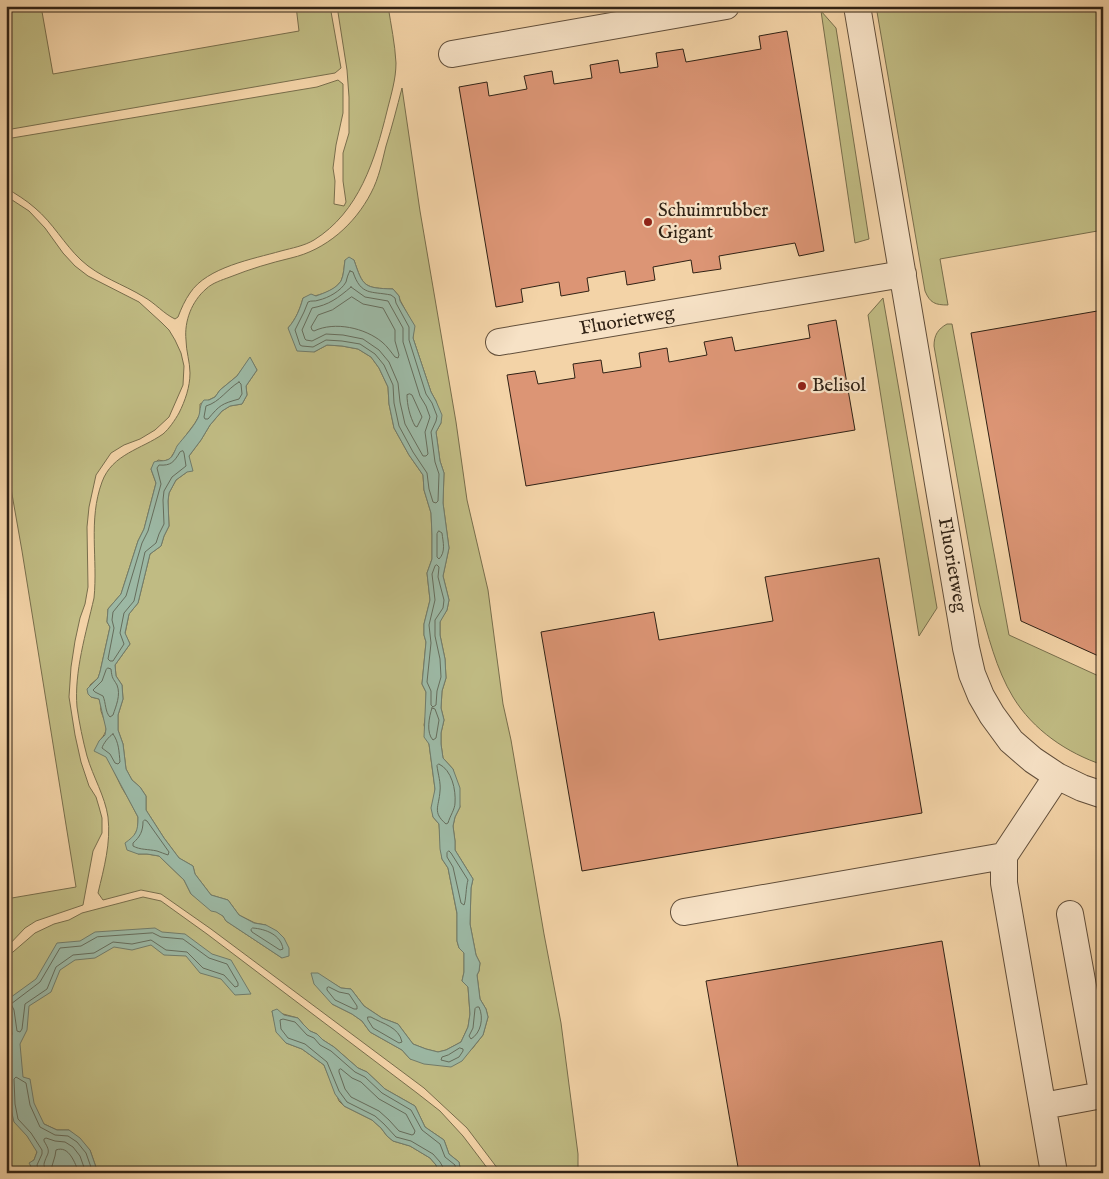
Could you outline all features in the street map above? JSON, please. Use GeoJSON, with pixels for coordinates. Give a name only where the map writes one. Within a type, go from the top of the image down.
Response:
{"type":"FeatureCollection","features":[{"type":"Feature","properties":{"kind":"street"},"geometry":{"type":"LineString","coordinates":[[452,54],[726,6]]}},
{"type":"Feature","properties":{"kind":"street","name":"Fluorietweg"},"geometry":{"type":"LineString","coordinates":[[857,6],[966,648],[972,674],[981,696],[992,715],[1011,741],[1057,776],[1082,788],[1103,795]]}},
{"type":"Feature","properties":{"kind":"street","name":"Fluorietweg"},"geometry":{"type":"LineString","coordinates":[[500,342],[903,274]]}},
{"type":"Feature","properties":{"kind":"street"},"geometry":{"type":"LineString","coordinates":[[1054,1173],[1004,883],[1004,856],[1057,776]]}},
{"type":"Feature","properties":{"kind":"street"},"geometry":{"type":"LineString","coordinates":[[684,912],[1004,856]]}},
{"type":"Feature","properties":{"kind":"street"},"geometry":{"type":"LineString","coordinates":[[1043,1106],[1102,1096],[1070,914]]}},
{"type":"Feature","properties":{"kind":"shaded area"},"geometry":{"type":"Polygon","coordinates":[[[6,6],[41,6],[53,74],[299,31],[296,6],[330,6],[341,68],[335,73],[6,130],[6,6]]]}},
{"type":"Feature","properties":{"kind":"shaded area"},"geometry":{"type":"Polygon","coordinates":[[[337,6],[388,6],[394,42],[396,63],[393,87],[377,148],[363,183],[343,215],[314,240],[298,247],[257,257],[219,270],[198,284],[190,293],[178,317],[175,319],[148,299],[103,276],[88,266],[75,254],[41,214],[28,202],[6,188],[6,139],[317,87],[338,80],[343,84],[343,113],[333,168],[335,181],[334,204],[344,206],[346,202],[343,181],[343,153],[349,133],[349,97],[347,70],[337,6]]]}},
{"type":"Feature","properties":{"kind":"shaded area"},"geometry":{"type":"Polygon","coordinates":[[[876,6],[1103,6],[1103,230],[940,259],[948,305],[936,304],[931,301],[925,291],[876,6]]]}},
{"type":"Feature","properties":{"kind":"shaded area"},"geometry":{"type":"Polygon","coordinates":[[[821,11],[836,28],[869,239],[855,243],[821,11]]]}},
{"type":"Feature","properties":{"kind":"shaded area"},"geometry":{"type":"Polygon","coordinates":[[[402,88],[467,500],[488,590],[503,704],[561,1023],[578,1154],[578,1173],[501,1173],[467,1128],[424,1088],[211,929],[161,894],[141,890],[103,900],[98,893],[105,865],[109,827],[104,802],[81,732],[77,707],[77,680],[81,652],[94,598],[94,525],[95,511],[102,482],[120,458],[163,434],[179,413],[187,394],[190,378],[186,326],[193,305],[201,294],[214,283],[260,266],[316,249],[338,234],[357,215],[376,182],[402,88]],[[345,260],[342,279],[338,285],[324,293],[303,298],[297,314],[288,328],[314,352],[327,345],[342,346],[358,349],[371,357],[379,368],[388,387],[394,428],[423,475],[424,490],[431,513],[432,535],[432,559],[427,573],[430,600],[424,624],[426,642],[422,684],[426,692],[426,714],[424,725],[429,744],[435,789],[433,817],[439,824],[442,859],[448,868],[457,914],[457,941],[459,948],[464,953],[462,981],[468,987],[470,1014],[468,1027],[461,1042],[438,1052],[413,1044],[398,1024],[382,1018],[364,1006],[351,989],[341,988],[331,982],[332,1004],[362,1021],[370,1032],[402,1050],[410,1059],[472,1049],[483,1035],[488,1017],[480,999],[477,975],[480,963],[476,955],[470,924],[473,879],[455,850],[453,826],[460,807],[453,769],[443,758],[441,744],[444,720],[441,708],[442,691],[446,678],[440,621],[447,610],[449,600],[443,576],[449,548],[443,503],[444,473],[440,461],[436,432],[441,423],[436,401],[431,392],[413,338],[414,326],[399,296],[393,289],[370,287],[360,276],[354,260],[345,260]],[[250,358],[237,376],[220,390],[215,397],[200,404],[200,414],[170,459],[158,460],[151,469],[156,483],[144,529],[138,541],[121,594],[108,609],[107,622],[110,627],[100,672],[98,678],[90,685],[91,697],[100,700],[106,726],[105,733],[99,741],[138,817],[138,828],[134,836],[138,854],[159,856],[184,880],[191,894],[223,916],[226,921],[282,958],[266,925],[255,923],[239,915],[228,900],[211,895],[195,874],[193,866],[179,858],[164,838],[146,810],[146,796],[132,780],[126,769],[123,744],[118,730],[118,715],[123,699],[122,685],[116,676],[115,665],[130,644],[125,634],[129,614],[138,603],[150,554],[161,546],[169,526],[169,493],[176,480],[187,472],[189,456],[210,425],[222,411],[230,406],[242,404],[247,395],[246,386],[257,370],[250,358]]]}},
{"type":"Feature","properties":{"kind":"shaded area"},"geometry":{"type":"Polygon","coordinates":[[[6,196],[29,211],[75,266],[88,276],[139,302],[162,323],[175,340],[184,366],[183,385],[169,417],[155,430],[111,453],[96,475],[89,507],[87,527],[88,587],[75,641],[69,697],[81,762],[99,807],[102,818],[102,833],[93,851],[83,905],[36,921],[25,928],[6,948],[6,899],[76,887],[6,460],[6,196]]]}},
{"type":"Feature","properties":{"kind":"shaded area"},"geometry":{"type":"Polygon","coordinates":[[[883,298],[937,608],[919,636],[868,315],[883,298]]]}},
{"type":"Feature","properties":{"kind":"shaded area"},"geometry":{"type":"Polygon","coordinates":[[[947,324],[952,324],[1009,635],[1103,678],[1103,765],[1064,747],[1030,720],[1013,697],[997,663],[979,603],[934,346],[937,333],[947,324]]]}},
{"type":"Feature","properties":{"kind":"shaded area"},"geometry":{"type":"Polygon","coordinates":[[[143,897],[161,901],[207,934],[440,1111],[463,1136],[491,1173],[461,1173],[459,1162],[449,1154],[444,1140],[425,1127],[415,1106],[385,1089],[367,1072],[358,1068],[334,1047],[310,1031],[298,1018],[272,1011],[277,1032],[286,1043],[302,1049],[324,1065],[339,1101],[344,1106],[372,1120],[393,1141],[410,1146],[430,1158],[436,1165],[439,1173],[98,1173],[90,1150],[69,1130],[57,1130],[44,1124],[37,1152],[34,1160],[30,1163],[42,1173],[8,1173],[6,1169],[6,958],[35,933],[54,924],[69,920],[82,913],[143,897]]]}},
{"type":"Feature","properties":{"kind":"water"},"geometry":{"type":"Polygon","coordinates":[[[349,257],[354,260],[360,276],[366,284],[370,287],[393,289],[399,296],[415,326],[413,338],[431,392],[442,415],[441,423],[436,432],[440,461],[444,473],[443,503],[449,548],[443,576],[449,600],[447,610],[440,622],[446,678],[442,691],[441,708],[444,720],[441,744],[443,758],[453,769],[460,788],[460,807],[453,826],[455,850],[473,879],[470,924],[476,955],[480,963],[477,975],[480,999],[488,1017],[483,1035],[462,1061],[451,1067],[424,1064],[410,1059],[402,1050],[370,1032],[362,1021],[332,1004],[314,984],[311,973],[318,973],[341,988],[351,989],[364,1006],[382,1018],[398,1024],[413,1044],[426,1049],[438,1052],[446,1050],[461,1042],[468,1027],[470,1014],[468,987],[462,981],[464,953],[459,948],[457,941],[457,913],[448,868],[442,859],[439,824],[433,817],[431,808],[435,789],[429,744],[424,737],[426,692],[422,684],[426,642],[424,624],[430,600],[427,573],[432,559],[432,535],[431,513],[424,490],[423,475],[394,428],[388,387],[379,368],[371,357],[358,349],[342,346],[327,345],[314,352],[297,351],[288,328],[297,314],[303,298],[311,294],[316,296],[323,294],[339,284],[343,276],[345,260],[349,257]]]}},
{"type":"Feature","properties":{"kind":"water"},"geometry":{"type":"Polygon","coordinates":[[[250,357],[257,370],[246,386],[247,395],[242,404],[230,406],[222,411],[210,425],[189,456],[193,471],[187,472],[176,480],[169,493],[169,526],[161,546],[150,554],[138,603],[129,614],[125,633],[130,644],[115,665],[116,676],[122,685],[123,699],[118,715],[118,730],[123,744],[126,769],[132,780],[146,796],[146,810],[164,838],[179,858],[193,866],[195,874],[211,895],[228,900],[239,915],[254,923],[266,925],[277,931],[284,938],[289,948],[289,956],[282,958],[226,921],[223,916],[211,911],[191,894],[184,880],[159,856],[138,854],[127,850],[125,843],[136,833],[138,817],[106,757],[94,751],[99,741],[105,735],[106,729],[99,699],[91,697],[87,689],[98,678],[100,672],[110,627],[107,622],[108,609],[121,594],[138,541],[144,529],[156,483],[151,469],[154,462],[167,460],[172,457],[177,446],[196,422],[202,402],[215,397],[220,390],[237,376],[250,357]]]}},
{"type":"Feature","properties":{"kind":"water"},"geometry":{"type":"Polygon","coordinates":[[[155,928],[162,932],[185,934],[212,954],[231,960],[251,994],[235,995],[221,979],[200,973],[186,956],[164,955],[151,945],[132,950],[114,947],[95,958],[75,960],[60,970],[51,992],[29,1006],[27,1030],[20,1044],[23,1077],[30,1079],[34,1103],[44,1124],[57,1130],[69,1130],[80,1138],[90,1150],[98,1173],[34,1172],[29,1163],[34,1160],[37,1152],[27,1136],[14,1122],[10,1105],[6,1055],[12,1034],[7,1000],[36,979],[57,943],[80,941],[95,932],[155,928]]]}},
{"type":"Feature","properties":{"kind":"water"},"geometry":{"type":"Polygon","coordinates":[[[277,1009],[284,1015],[298,1018],[310,1031],[334,1047],[358,1068],[367,1072],[385,1089],[415,1106],[425,1127],[444,1140],[449,1154],[459,1162],[461,1173],[439,1173],[436,1165],[430,1158],[410,1146],[393,1141],[372,1120],[344,1106],[335,1094],[324,1065],[302,1049],[286,1043],[276,1032],[272,1011],[277,1009]]]}},
{"type":"Feature","properties":{"kind":"building"},"geometry":{"type":"Polygon","coordinates":[[[787,31],[824,251],[799,256],[795,243],[719,256],[721,269],[693,273],[691,260],[653,267],[655,280],[627,285],[625,271],[587,278],[589,291],[561,296],[559,282],[521,289],[523,302],[496,307],[459,87],[487,82],[489,96],[527,89],[524,76],[552,71],[554,84],[592,78],[590,65],[618,60],[620,73],[658,67],[656,53],[683,49],[686,62],[761,49],[759,36],[787,31]]]}},
{"type":"Feature","properties":{"kind":"building"},"geometry":{"type":"Polygon","coordinates":[[[1103,310],[1103,658],[1021,621],[971,333],[1103,310]]]}},
{"type":"Feature","properties":{"kind":"building"},"geometry":{"type":"Polygon","coordinates":[[[836,320],[855,430],[526,486],[507,375],[535,371],[538,384],[575,378],[573,364],[601,360],[603,373],[641,367],[639,353],[667,348],[669,362],[707,355],[704,342],[732,337],[735,351],[810,338],[808,325],[836,320]]]}},
{"type":"Feature","properties":{"kind":"building"},"geometry":{"type":"Polygon","coordinates":[[[879,558],[922,813],[582,871],[541,632],[654,612],[659,640],[773,621],[765,577],[879,558]]]}},
{"type":"Feature","properties":{"kind":"building"},"geometry":{"type":"Polygon","coordinates":[[[942,941],[981,1173],[739,1173],[706,981],[942,941]]]}},
{"type":"Feature","properties":{"kind":"place","name":"Schuimrubber Gigant"},"geometry":{"type":"Point","coordinates":[648,222]}},
{"type":"Feature","properties":{"kind":"place","name":"Belisol"},"geometry":{"type":"Point","coordinates":[802,386]}}]}
